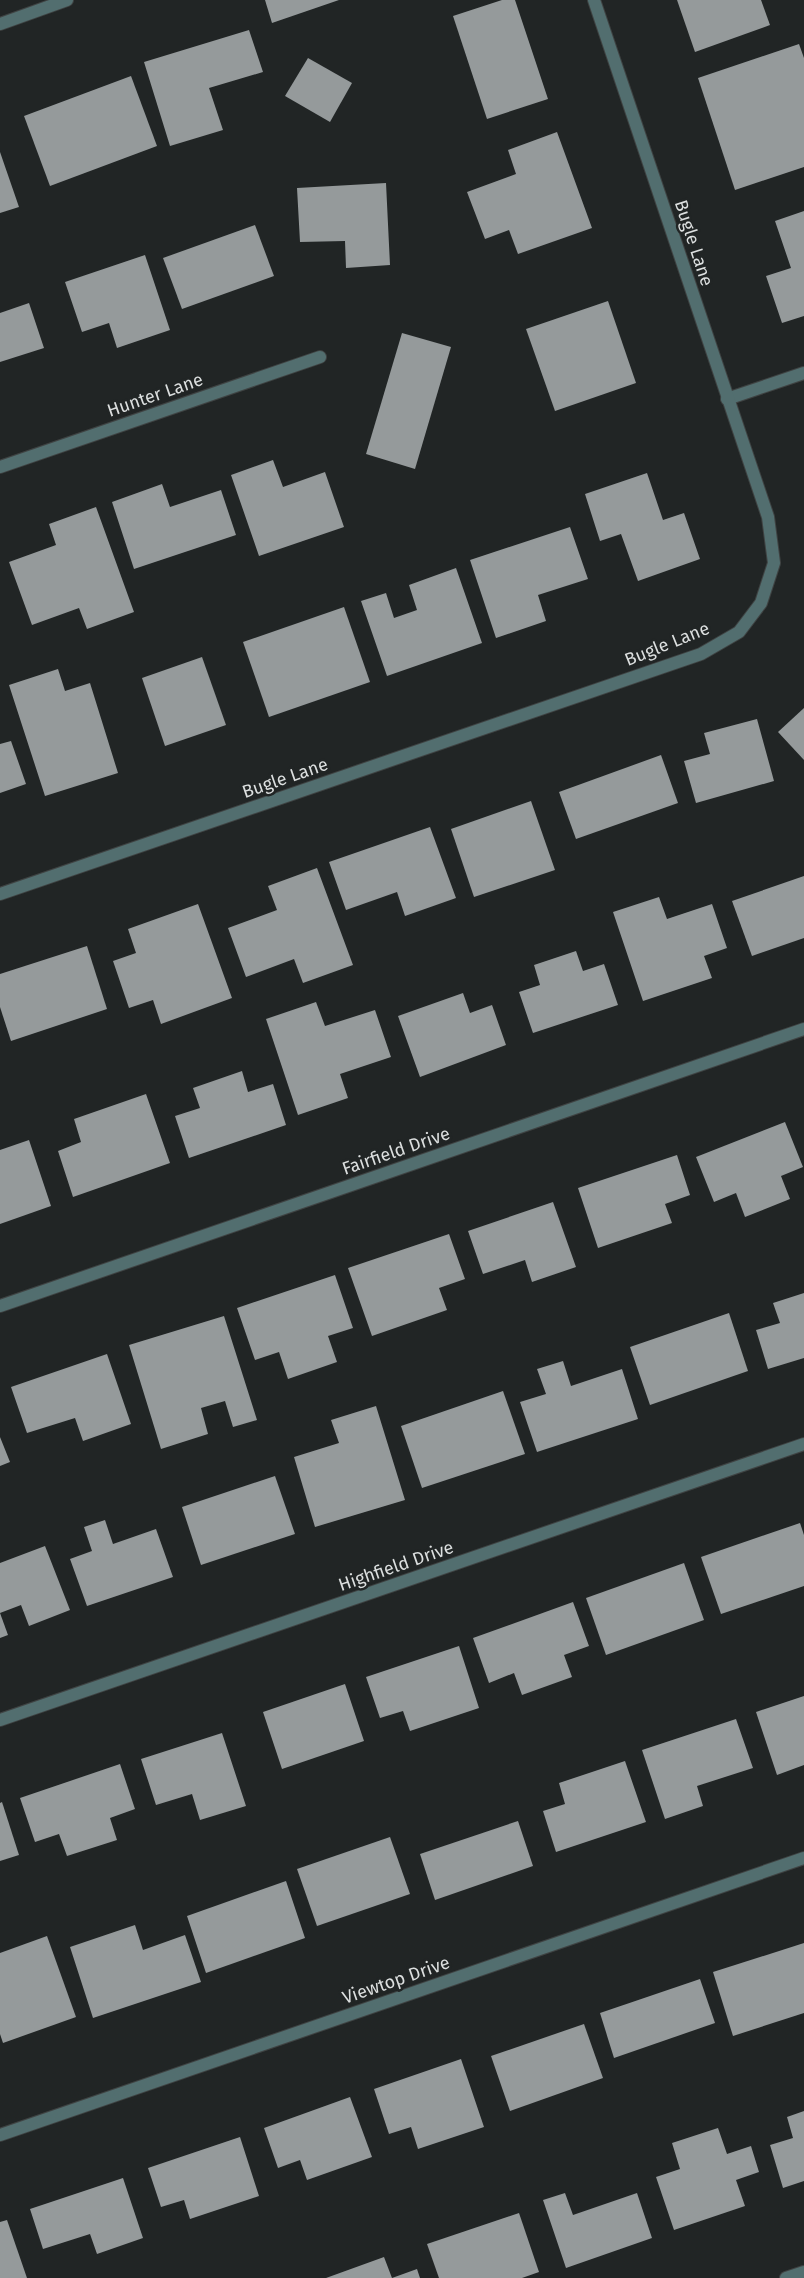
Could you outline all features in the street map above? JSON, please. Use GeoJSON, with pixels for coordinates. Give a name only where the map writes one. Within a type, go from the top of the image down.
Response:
{"type":"FeatureCollection","features":[{"type":"Feature","properties":{"kind":"street"},"geometry":{"type":"LineString","coordinates":[[0,24],[67,0]]}},
{"type":"Feature","properties":{"kind":"street","name":"Bugle Lane"},"geometry":{"type":"LineString","coordinates":[[0,894],[701,654],[739,632],[761,604],[774,563],[768,517],[594,0]]}},
{"type":"Feature","properties":{"kind":"street","name":"Hunter Lane"},"geometry":{"type":"LineString","coordinates":[[0,467],[320,357]]}},
{"type":"Feature","properties":{"kind":"street"},"geometry":{"type":"LineString","coordinates":[[728,399],[804,372]]}},
{"type":"Feature","properties":{"kind":"street","name":"Fairfield Drive"},"geometry":{"type":"LineString","coordinates":[[0,1306],[804,1029]]}},
{"type":"Feature","properties":{"kind":"street","name":"Highfield Drive"},"geometry":{"type":"LineString","coordinates":[[0,1720],[804,1444]]}},
{"type":"Feature","properties":{"kind":"street","name":"Viewtop Drive"},"geometry":{"type":"LineString","coordinates":[[0,2135],[804,1858]]}},
{"type":"Feature","properties":{"kind":"street"},"geometry":{"type":"LineString","coordinates":[[786,2278],[804,2272]]}},
{"type":"Feature","properties":{"kind":"building"},"geometry":{"type":"Polygon","coordinates":[[[265,0],[339,0],[272,23],[265,0]]]}},
{"type":"Feature","properties":{"kind":"building"},"geometry":{"type":"Polygon","coordinates":[[[502,0],[515,0],[548,99],[487,119],[453,16],[502,0]]]}},
{"type":"Feature","properties":{"kind":"building"},"geometry":{"type":"Polygon","coordinates":[[[677,0],[761,0],[770,25],[695,52],[677,0]]]}},
{"type":"Feature","properties":{"kind":"building"},"geometry":{"type":"Polygon","coordinates":[[[249,30],[263,72],[209,88],[223,130],[170,146],[144,62],[249,30]]]}},
{"type":"Feature","properties":{"kind":"building"},"geometry":{"type":"Polygon","coordinates":[[[799,44],[804,58],[804,167],[735,190],[698,78],[799,44]]]}},
{"type":"Feature","properties":{"kind":"building"},"geometry":{"type":"Polygon","coordinates":[[[308,58],[352,83],[330,122],[285,96],[308,58]]]}},
{"type":"Feature","properties":{"kind":"building"},"geometry":{"type":"Polygon","coordinates":[[[131,76],[157,146],[50,186],[24,116],[131,76]]]}},
{"type":"Feature","properties":{"kind":"building"},"geometry":{"type":"Polygon","coordinates":[[[557,132],[592,228],[518,254],[509,230],[485,239],[467,192],[516,174],[508,150],[557,132]]]}},
{"type":"Feature","properties":{"kind":"building"},"geometry":{"type":"Polygon","coordinates":[[[0,152],[19,207],[0,213],[0,152]]]}},
{"type":"Feature","properties":{"kind":"building"},"geometry":{"type":"Polygon","coordinates":[[[386,183],[390,265],[346,268],[345,241],[300,242],[297,188],[386,183]]]}},
{"type":"Feature","properties":{"kind":"building"},"geometry":{"type":"Polygon","coordinates":[[[804,211],[804,316],[782,323],[766,276],[791,268],[775,221],[804,211]]]}},
{"type":"Feature","properties":{"kind":"building"},"geometry":{"type":"Polygon","coordinates":[[[255,225],[274,276],[182,309],[163,258],[255,225]]]}},
{"type":"Feature","properties":{"kind":"building"},"geometry":{"type":"Polygon","coordinates":[[[145,255],[170,330],[117,348],[109,323],[82,332],[65,282],[145,255]]]}},
{"type":"Feature","properties":{"kind":"building"},"geometry":{"type":"Polygon","coordinates":[[[608,301],[636,383],[555,411],[526,329],[608,301]]]}},
{"type":"Feature","properties":{"kind":"building"},"geometry":{"type":"Polygon","coordinates":[[[29,303],[44,348],[0,362],[0,313],[29,303]]]}},
{"type":"Feature","properties":{"kind":"building"},"geometry":{"type":"Polygon","coordinates":[[[402,333],[451,347],[415,469],[366,454],[402,333]]]}},
{"type":"Feature","properties":{"kind":"building"},"geometry":{"type":"Polygon","coordinates":[[[273,460],[283,487],[325,472],[344,527],[259,556],[231,475],[273,460]]]}},
{"type":"Feature","properties":{"kind":"building"},"geometry":{"type":"Polygon","coordinates":[[[647,473],[663,520],[684,513],[700,559],[638,581],[621,534],[600,541],[585,494],[647,473]]]}},
{"type":"Feature","properties":{"kind":"building"},"geometry":{"type":"Polygon","coordinates":[[[162,484],[170,507],[221,490],[236,535],[134,569],[112,502],[162,484]]]}},
{"type":"Feature","properties":{"kind":"building"},"geometry":{"type":"Polygon","coordinates":[[[96,507],[134,612],[87,629],[79,608],[32,625],[9,562],[56,545],[49,524],[96,507]]]}},
{"type":"Feature","properties":{"kind":"building"},"geometry":{"type":"Polygon","coordinates":[[[570,527],[588,579],[538,595],[546,621],[496,638],[470,560],[570,527]]]}},
{"type":"Feature","properties":{"kind":"building"},"geometry":{"type":"Polygon","coordinates":[[[456,568],[482,643],[387,676],[361,601],[386,593],[394,618],[417,610],[409,585],[456,568]]]}},
{"type":"Feature","properties":{"kind":"building"},"geometry":{"type":"Polygon","coordinates":[[[344,607],[370,682],[269,717],[243,642],[344,607]]]}},
{"type":"Feature","properties":{"kind":"building"},"geometry":{"type":"Polygon","coordinates":[[[202,657],[226,725],[165,746],[142,678],[202,657]]]}},
{"type":"Feature","properties":{"kind":"building"},"geometry":{"type":"Polygon","coordinates":[[[58,669],[65,691],[90,683],[118,773],[45,796],[9,685],[58,669]]]}},
{"type":"Feature","properties":{"kind":"building"},"geometry":{"type":"Polygon","coordinates":[[[804,708],[804,760],[778,732],[804,708]]]}},
{"type":"Feature","properties":{"kind":"building"},"geometry":{"type":"Polygon","coordinates":[[[757,719],[774,781],[696,803],[684,761],[710,754],[704,733],[757,719]]]}},
{"type":"Feature","properties":{"kind":"building"},"geometry":{"type":"Polygon","coordinates":[[[11,741],[26,784],[0,793],[0,744],[11,741]]]}},
{"type":"Feature","properties":{"kind":"building"},"geometry":{"type":"Polygon","coordinates":[[[661,755],[678,803],[576,839],[559,792],[661,755]]]}},
{"type":"Feature","properties":{"kind":"building"},"geometry":{"type":"Polygon","coordinates":[[[531,801],[555,870],[474,897],[451,829],[531,801]]]}},
{"type":"Feature","properties":{"kind":"building"},"geometry":{"type":"Polygon","coordinates":[[[430,827],[456,898],[405,916],[397,892],[346,910],[329,862],[430,827]]]}},
{"type":"Feature","properties":{"kind":"building"},"geometry":{"type":"Polygon","coordinates":[[[317,868],[353,965],[303,983],[294,959],[246,977],[228,928],[277,910],[268,886],[317,868]]]}},
{"type":"Feature","properties":{"kind":"building"},"geometry":{"type":"Polygon","coordinates":[[[804,876],[804,938],[752,956],[732,901],[804,876]]]}},
{"type":"Feature","properties":{"kind":"building"},"geometry":{"type":"Polygon","coordinates":[[[659,897],[667,919],[712,904],[727,948],[704,956],[712,978],[643,1001],[613,912],[659,897]]]}},
{"type":"Feature","properties":{"kind":"building"},"geometry":{"type":"Polygon","coordinates":[[[198,904],[232,998],[161,1024],[153,1000],[129,1008],[113,961],[136,953],[128,929],[198,904]]]}},
{"type":"Feature","properties":{"kind":"building"},"geometry":{"type":"Polygon","coordinates":[[[87,946],[107,1009],[11,1041],[0,1007],[0,974],[87,946]]]}},
{"type":"Feature","properties":{"kind":"building"},"geometry":{"type":"Polygon","coordinates":[[[576,951],[583,971],[604,964],[618,1005],[533,1033],[519,992],[540,985],[534,965],[576,951]]]}},
{"type":"Feature","properties":{"kind":"building"},"geometry":{"type":"Polygon","coordinates":[[[463,993],[470,1013],[492,1005],[506,1045],[420,1077],[398,1016],[463,993]]]}},
{"type":"Feature","properties":{"kind":"building"},"geometry":{"type":"Polygon","coordinates":[[[316,1002],[325,1026],[375,1010],[391,1057],[340,1074],[348,1098],[298,1115],[266,1019],[316,1002]]]}},
{"type":"Feature","properties":{"kind":"building"},"geometry":{"type":"Polygon","coordinates":[[[242,1071],[248,1092],[273,1084],[286,1125],[189,1158],[175,1116],[200,1108],[193,1088],[242,1071]]]}},
{"type":"Feature","properties":{"kind":"building"},"geometry":{"type":"Polygon","coordinates":[[[146,1094],[170,1163],[73,1197],[58,1151],[81,1142],[74,1119],[146,1094]]]}},
{"type":"Feature","properties":{"kind":"building"},"geometry":{"type":"Polygon","coordinates":[[[785,1122],[803,1167],[781,1176],[790,1199],[745,1217],[736,1193],[714,1202],[696,1157],[785,1122]]]}},
{"type":"Feature","properties":{"kind":"building"},"geometry":{"type":"Polygon","coordinates":[[[29,1140],[51,1206],[0,1224],[0,1150],[29,1140]]]}},
{"type":"Feature","properties":{"kind":"building"},"geometry":{"type":"Polygon","coordinates":[[[677,1155],[690,1195],[665,1204],[672,1223],[598,1248],[578,1188],[677,1155]]]}},
{"type":"Feature","properties":{"kind":"building"},"geometry":{"type":"Polygon","coordinates":[[[553,1202],[576,1267],[532,1282],[525,1260],[483,1274],[468,1231],[553,1202]]]}},
{"type":"Feature","properties":{"kind":"building"},"geometry":{"type":"Polygon","coordinates":[[[449,1234],[465,1279],[439,1288],[447,1310],[372,1336],[348,1268],[449,1234]]]}},
{"type":"Feature","properties":{"kind":"building"},"geometry":{"type":"Polygon","coordinates":[[[335,1275],[353,1328],[328,1336],[337,1362],[288,1379],[279,1352],[255,1360],[237,1308],[335,1275]]]}},
{"type":"Feature","properties":{"kind":"building"},"geometry":{"type":"Polygon","coordinates":[[[804,1293],[804,1358],[768,1369],[756,1330],[780,1323],[773,1303],[804,1293]]]}},
{"type":"Feature","properties":{"kind":"building"},"geometry":{"type":"Polygon","coordinates":[[[729,1313],[748,1371],[650,1405],[630,1347],[729,1313]]]}},
{"type":"Feature","properties":{"kind":"building"},"geometry":{"type":"Polygon","coordinates":[[[224,1316],[257,1420],[233,1427],[225,1401],[201,1408],[208,1434],[161,1449],[129,1345],[224,1316]]]}},
{"type":"Feature","properties":{"kind":"building"},"geometry":{"type":"Polygon","coordinates":[[[107,1354],[131,1424],[83,1441],[75,1418],[27,1433],[11,1387],[107,1354]]]}},
{"type":"Feature","properties":{"kind":"building"},"geometry":{"type":"Polygon","coordinates":[[[563,1361],[571,1386],[622,1369],[638,1419],[537,1452],[520,1402],[546,1394],[537,1369],[563,1361]]]}},
{"type":"Feature","properties":{"kind":"building"},"geometry":{"type":"Polygon","coordinates":[[[503,1391],[525,1454],[422,1488],[401,1426],[503,1391]]]}},
{"type":"Feature","properties":{"kind":"building"},"geometry":{"type":"Polygon","coordinates":[[[376,1406],[405,1500],[315,1527],[294,1457],[339,1443],[331,1420],[376,1406]]]}},
{"type":"Feature","properties":{"kind":"building"},"geometry":{"type":"Polygon","coordinates":[[[0,1437],[10,1462],[0,1466],[0,1437]]]}},
{"type":"Feature","properties":{"kind":"building"},"geometry":{"type":"Polygon","coordinates":[[[275,1476],[295,1534],[201,1565],[182,1507],[275,1476]]]}},
{"type":"Feature","properties":{"kind":"building"},"geometry":{"type":"Polygon","coordinates":[[[105,1520],[113,1544],[156,1529],[173,1577],[87,1606],[70,1559],[92,1551],[84,1527],[105,1520]]]}},
{"type":"Feature","properties":{"kind":"building"},"geometry":{"type":"Polygon","coordinates":[[[800,1523],[804,1535],[804,1586],[721,1614],[701,1557],[800,1523]]]}},
{"type":"Feature","properties":{"kind":"building"},"geometry":{"type":"Polygon","coordinates":[[[45,1546],[70,1610],[29,1626],[21,1605],[0,1613],[0,1563],[45,1546]]]}},
{"type":"Feature","properties":{"kind":"building"},"geometry":{"type":"Polygon","coordinates":[[[684,1563],[704,1620],[606,1655],[586,1598],[684,1563]]]}},
{"type":"Feature","properties":{"kind":"building"},"geometry":{"type":"Polygon","coordinates":[[[573,1602],[589,1646],[564,1655],[572,1677],[522,1695],[514,1673],[489,1683],[473,1638],[573,1602]]]}},
{"type":"Feature","properties":{"kind":"building"},"geometry":{"type":"Polygon","coordinates":[[[0,1613],[8,1635],[0,1638],[0,1613]]]}},
{"type":"Feature","properties":{"kind":"building"},"geometry":{"type":"Polygon","coordinates":[[[459,1646],[479,1708],[410,1731],[403,1711],[380,1718],[366,1677],[459,1646]]]}},
{"type":"Feature","properties":{"kind":"building"},"geometry":{"type":"Polygon","coordinates":[[[345,1684],[364,1741],[282,1769],[263,1712],[345,1684]]]}},
{"type":"Feature","properties":{"kind":"building"},"geometry":{"type":"Polygon","coordinates":[[[804,1696],[804,1765],[777,1775],[756,1712],[804,1696]]]}},
{"type":"Feature","properties":{"kind":"building"},"geometry":{"type":"Polygon","coordinates":[[[736,1719],[753,1768],[697,1786],[703,1806],[665,1819],[642,1750],[736,1719]]]}},
{"type":"Feature","properties":{"kind":"building"},"geometry":{"type":"Polygon","coordinates":[[[222,1733],[246,1806],[200,1820],[192,1794],[156,1805],[141,1759],[222,1733]]]}},
{"type":"Feature","properties":{"kind":"building"},"geometry":{"type":"Polygon","coordinates":[[[625,1761],[646,1822],[556,1852],[543,1811],[565,1804],[559,1783],[625,1761]]]}},
{"type":"Feature","properties":{"kind":"building"},"geometry":{"type":"Polygon","coordinates":[[[120,1764],[135,1809],[110,1818],[117,1840],[67,1856],[59,1834],[35,1842],[20,1798],[120,1764]]]}},
{"type":"Feature","properties":{"kind":"building"},"geometry":{"type":"Polygon","coordinates":[[[2,1802],[19,1855],[0,1861],[0,1803],[2,1802]]]}},
{"type":"Feature","properties":{"kind":"building"},"geometry":{"type":"Polygon","coordinates":[[[518,1821],[533,1866],[435,1900],[420,1854],[518,1821]]]}},
{"type":"Feature","properties":{"kind":"building"},"geometry":{"type":"Polygon","coordinates":[[[390,1837],[410,1894],[317,1926],[297,1869],[390,1837]]]}},
{"type":"Feature","properties":{"kind":"building"},"geometry":{"type":"Polygon","coordinates":[[[286,1881],[305,1938],[206,1973],[187,1916],[286,1881]]]}},
{"type":"Feature","properties":{"kind":"building"},"geometry":{"type":"Polygon","coordinates":[[[135,1925],[143,1950],[185,1935],[201,1982],[93,2018],[70,1947],[135,1925]]]}},
{"type":"Feature","properties":{"kind":"building"},"geometry":{"type":"Polygon","coordinates":[[[47,1936],[76,2017],[3,2043],[0,2034],[0,1953],[47,1936]]]}},
{"type":"Feature","properties":{"kind":"building"},"geometry":{"type":"Polygon","coordinates":[[[804,1943],[804,2013],[733,2036],[713,1972],[804,1943]]]}},
{"type":"Feature","properties":{"kind":"building"},"geometry":{"type":"Polygon","coordinates":[[[700,1979],[715,2023],[614,2058],[600,2013],[700,1979]]]}},
{"type":"Feature","properties":{"kind":"building"},"geometry":{"type":"Polygon","coordinates":[[[584,2024],[603,2078],[510,2111],[491,2056],[584,2024]]]}},
{"type":"Feature","properties":{"kind":"building"},"geometry":{"type":"Polygon","coordinates":[[[461,2059],[484,2127],[418,2149],[411,2127],[389,2134],[374,2089],[461,2059]]]}},
{"type":"Feature","properties":{"kind":"building"},"geometry":{"type":"Polygon","coordinates":[[[350,2097],[372,2157],[307,2180],[300,2160],[278,2168],[264,2128],[350,2097]]]}},
{"type":"Feature","properties":{"kind":"building"},"geometry":{"type":"Polygon","coordinates":[[[804,2111],[804,2181],[783,2188],[770,2145],[793,2138],[787,2117],[804,2111]]]}},
{"type":"Feature","properties":{"kind":"building"},"geometry":{"type":"Polygon","coordinates":[[[718,2128],[727,2154],[751,2146],[759,2172],[736,2180],[745,2206],[674,2230],[656,2177],[680,2169],[672,2143],[718,2128]]]}},
{"type":"Feature","properties":{"kind":"building"},"geometry":{"type":"Polygon","coordinates":[[[240,2137],[259,2196],[190,2219],[184,2200],[161,2207],[148,2168],[240,2137]]]}},
{"type":"Feature","properties":{"kind":"building"},"geometry":{"type":"Polygon","coordinates":[[[123,2178],[143,2238],[97,2254],[90,2234],[43,2249],[30,2209],[123,2178]]]}},
{"type":"Feature","properties":{"kind":"building"},"geometry":{"type":"Polygon","coordinates":[[[565,2193],[573,2215],[637,2193],[652,2238],[566,2268],[543,2200],[565,2193]]]}},
{"type":"Feature","properties":{"kind":"building"},"geometry":{"type":"Polygon","coordinates":[[[519,2213],[539,2272],[522,2278],[439,2278],[427,2244],[519,2213]]]}},
{"type":"Feature","properties":{"kind":"building"},"geometry":{"type":"Polygon","coordinates":[[[7,2220],[27,2278],[0,2278],[0,2222],[7,2220]]]}},
{"type":"Feature","properties":{"kind":"building"},"geometry":{"type":"Polygon","coordinates":[[[384,2257],[392,2278],[326,2278],[384,2257]]]}},
{"type":"Feature","properties":{"kind":"building"},"geometry":{"type":"Polygon","coordinates":[[[417,2269],[420,2278],[392,2278],[417,2269]]]}}]}
